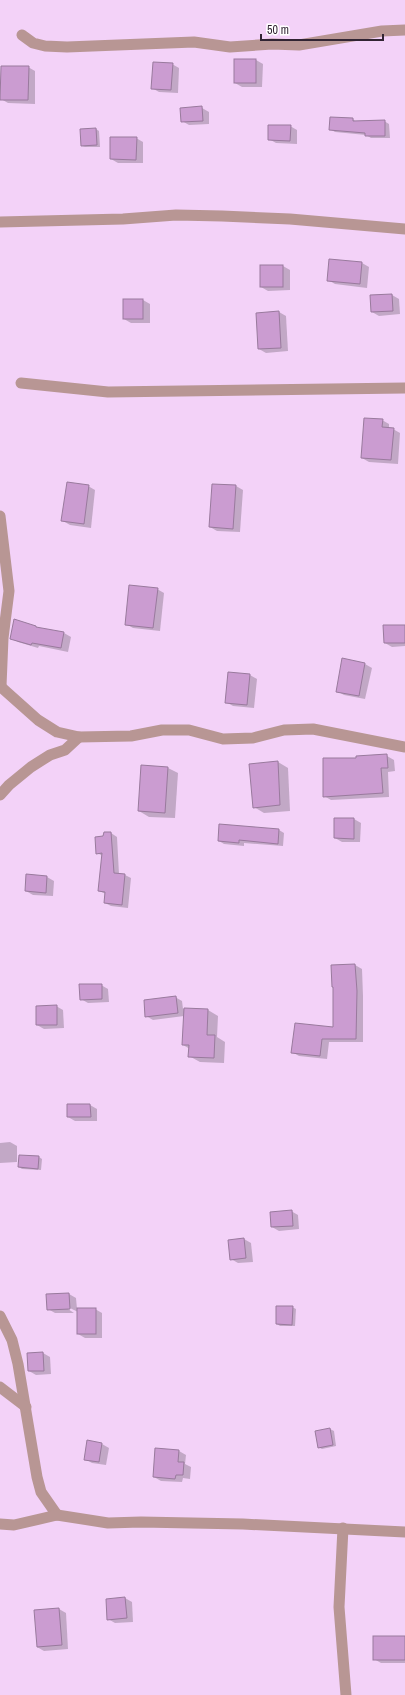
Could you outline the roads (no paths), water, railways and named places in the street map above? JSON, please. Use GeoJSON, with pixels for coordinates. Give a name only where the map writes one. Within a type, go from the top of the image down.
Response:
{"type":"FeatureCollection","features":[{"type":"Feature","properties":{"kind":"street"},"geometry":{"type":"LineString","coordinates":[[22,35],[33,43],[45,46],[67,47],[194,42],[230,47],[272,44],[299,45],[382,31],[405,30]]}},
{"type":"Feature","properties":{"kind":"street"},"geometry":{"type":"LineString","coordinates":[[0,222],[123,219],[176,215],[290,219],[405,229]]}},
{"type":"Feature","properties":{"kind":"street"},"geometry":{"type":"LineString","coordinates":[[21,383],[108,392],[405,388]]}},
{"type":"Feature","properties":{"kind":"street"},"geometry":{"type":"LineString","coordinates":[[0,516],[9,592],[3,638],[0,686],[38,720],[57,732],[79,737],[131,736],[162,730],[189,730],[223,739],[254,738],[284,730],[313,729],[405,747]]}},
{"type":"Feature","properties":{"kind":"street"},"geometry":{"type":"LineString","coordinates":[[0,795],[9,784],[31,767],[50,755],[65,750],[79,737]]}},
{"type":"Feature","properties":{"kind":"street"},"geometry":{"type":"LineString","coordinates":[[0,1316],[12,1340],[18,1364],[37,1477],[42,1492],[57,1515]]}},
{"type":"Feature","properties":{"kind":"street"},"geometry":{"type":"LineString","coordinates":[[0,1387],[26,1407]]}},
{"type":"Feature","properties":{"kind":"street"},"geometry":{"type":"LineString","coordinates":[[0,1524],[14,1525],[57,1515],[108,1523],[219,1523],[405,1532]]}},
{"type":"Feature","properties":{"kind":"street"},"geometry":{"type":"LineString","coordinates":[[343,1528],[339,1607],[346,1695]]}}]}
